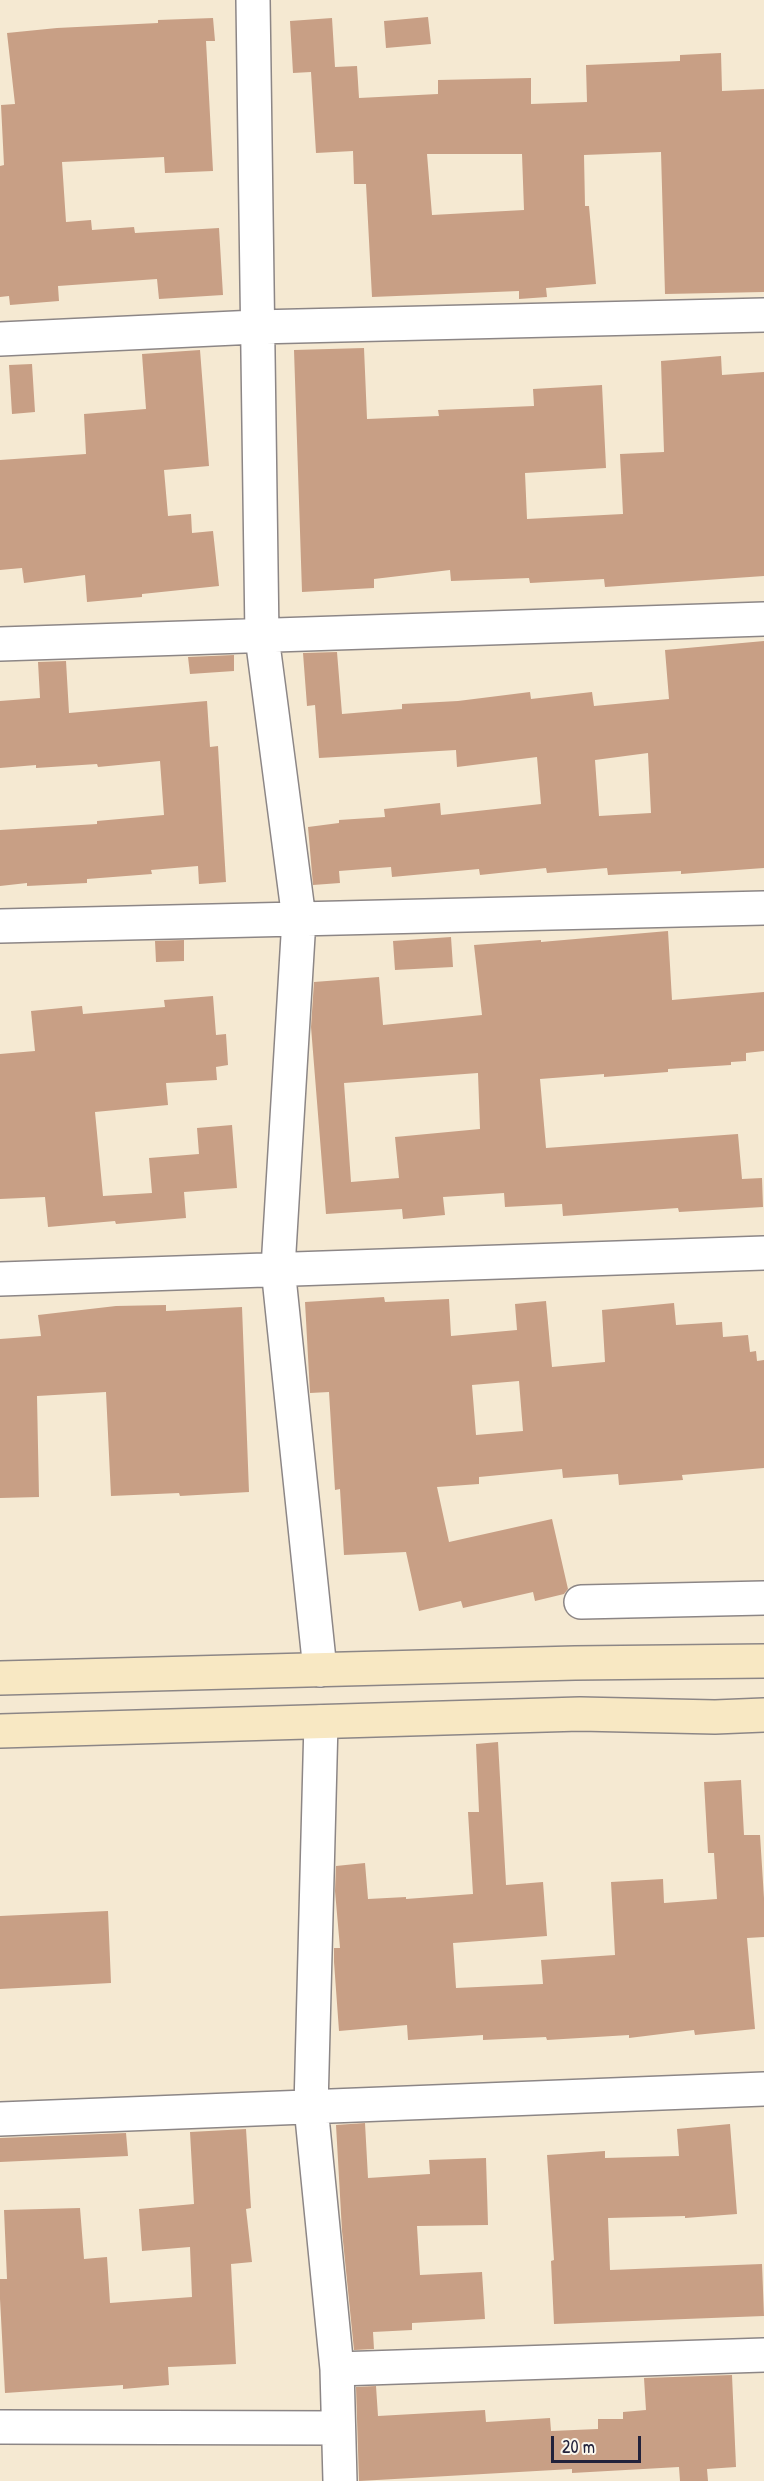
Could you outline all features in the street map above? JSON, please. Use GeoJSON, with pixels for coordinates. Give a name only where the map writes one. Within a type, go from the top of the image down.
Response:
{"type":"FeatureCollection","features":[{"type":"Feature","properties":{"kind":"main road"},"geometry":{"type":"LineString","coordinates":[[0,1678],[575,1663],[764,1661]]}},
{"type":"Feature","properties":{"kind":"main road"},"geometry":{"type":"LineString","coordinates":[[575,1663],[588,1682],[590,1691],[580,1714]]}},
{"type":"Feature","properties":{"kind":"main road"},"geometry":{"type":"LineString","coordinates":[[715,1717],[710,1689],[718,1663]]}},
{"type":"Feature","properties":{"kind":"main road"},"geometry":{"type":"LineString","coordinates":[[0,1731],[580,1714],[715,1717],[764,1715]]}},
{"type":"Feature","properties":{"kind":"street"},"geometry":{"type":"LineString","coordinates":[[253,0],[262,637],[299,919],[278,1268],[320,1670]]}},
{"type":"Feature","properties":{"kind":"street"},"geometry":{"type":"LineString","coordinates":[[0,339],[256,327],[764,315]]}},
{"type":"Feature","properties":{"kind":"street"},"geometry":{"type":"LineString","coordinates":[[0,644],[764,619]]}},
{"type":"Feature","properties":{"kind":"street"},"geometry":{"type":"LineString","coordinates":[[0,926],[764,908]]}},
{"type":"Feature","properties":{"kind":"street"},"geometry":{"type":"LineString","coordinates":[[0,1279],[764,1253]]}},
{"type":"Feature","properties":{"kind":"street"},"geometry":{"type":"LineString","coordinates":[[581,1602],[764,1598]]}},
{"type":"Feature","properties":{"kind":"street"},"geometry":{"type":"LineString","coordinates":[[321,1722],[311,2107],[337,2369],[340,2481]]}},
{"type":"Feature","properties":{"kind":"street"},"geometry":{"type":"LineString","coordinates":[[0,2119],[764,2089]]}},
{"type":"Feature","properties":{"kind":"street"},"geometry":{"type":"LineString","coordinates":[[337,2369],[764,2355]]}},
{"type":"Feature","properties":{"kind":"street"},"geometry":{"type":"LineString","coordinates":[[0,2427],[338,2428]]}},
{"type":"Feature","properties":{"kind":"building"},"geometry":{"type":"Polygon","coordinates":[[[428,17],[431,44],[386,48],[384,21],[428,17]]]}},
{"type":"Feature","properties":{"kind":"building"},"geometry":{"type":"Polygon","coordinates":[[[213,18],[215,41],[206,41],[213,171],[165,173],[164,157],[62,162],[66,222],[91,220],[92,230],[134,227],[135,233],[219,228],[223,295],[159,299],[157,279],[58,286],[59,301],[10,305],[9,296],[0,297],[0,166],[4,165],[1,105],[15,104],[7,33],[158,23],[158,20],[213,18]]]}},
{"type":"Feature","properties":{"kind":"building"},"geometry":{"type":"Polygon","coordinates":[[[332,18],[335,67],[357,66],[359,98],[438,94],[438,80],[531,78],[531,104],[587,102],[586,65],[680,61],[680,55],[721,53],[722,91],[764,89],[764,292],[665,294],[661,152],[584,155],[585,206],[589,206],[596,284],[546,288],[547,297],[519,299],[519,291],[372,297],[366,184],[354,184],[353,151],[316,153],[311,72],[293,73],[290,21],[332,18]],[[427,154],[432,215],[524,210],[522,154],[427,154]]]}},
{"type":"Feature","properties":{"kind":"building"},"geometry":{"type":"Polygon","coordinates":[[[364,348],[367,419],[439,416],[438,410],[534,406],[533,389],[602,385],[606,468],[525,473],[527,519],[623,514],[620,454],[664,452],[661,361],[721,356],[722,375],[764,372],[764,576],[605,587],[604,579],[530,583],[529,578],[451,581],[450,570],[374,579],[374,588],[302,592],[294,350],[364,348]]]}},
{"type":"Feature","properties":{"kind":"building"},"geometry":{"type":"Polygon","coordinates":[[[200,350],[209,466],[164,470],[168,516],[191,514],[192,533],[213,531],[219,586],[87,602],[85,575],[24,583],[22,568],[0,570],[0,460],[86,454],[84,414],[146,409],[142,354],[200,350]]]}},
{"type":"Feature","properties":{"kind":"building"},"geometry":{"type":"Polygon","coordinates":[[[32,364],[35,412],[12,414],[9,365],[32,364]]]}},
{"type":"Feature","properties":{"kind":"building"},"geometry":{"type":"Polygon","coordinates":[[[764,641],[764,868],[681,874],[681,871],[608,875],[607,868],[547,873],[546,868],[480,875],[479,869],[392,877],[391,867],[339,871],[340,883],[313,885],[308,827],[339,823],[339,820],[385,817],[384,809],[440,803],[441,815],[541,804],[537,757],[457,767],[456,750],[319,758],[315,705],[307,706],[303,653],[337,652],[342,714],[402,709],[402,704],[458,701],[530,692],[531,699],[592,692],[594,706],[669,699],[665,650],[764,641]],[[648,753],[595,760],[599,816],[651,813],[648,753]]]}},
{"type":"Feature","properties":{"kind":"building"},"geometry":{"type":"Polygon","coordinates":[[[234,655],[234,671],[190,674],[188,657],[234,655]]]}},
{"type":"Feature","properties":{"kind":"building"},"geometry":{"type":"Polygon","coordinates":[[[66,661],[69,713],[207,701],[210,747],[218,746],[226,882],[199,884],[198,866],[151,870],[152,874],[87,879],[87,883],[27,886],[27,883],[0,886],[0,830],[97,824],[97,821],[164,815],[160,761],[98,767],[97,764],[0,768],[0,701],[40,698],[38,662],[66,661]]]}},
{"type":"Feature","properties":{"kind":"building"},"geometry":{"type":"Polygon","coordinates":[[[668,931],[672,1000],[764,992],[764,1051],[746,1053],[746,1061],[731,1062],[731,1065],[668,1069],[668,1072],[540,1079],[546,1148],[738,1134],[742,1179],[762,1178],[763,1207],[679,1212],[678,1208],[563,1216],[562,1204],[505,1207],[504,1193],[443,1197],[445,1215],[403,1219],[402,1209],[326,1214],[311,1027],[314,982],[379,977],[383,1025],[482,1015],[474,945],[541,940],[541,942],[668,931]],[[478,1073],[344,1083],[351,1182],[399,1178],[395,1137],[480,1129],[478,1073]]]}},
{"type":"Feature","properties":{"kind":"building"},"geometry":{"type":"Polygon","coordinates":[[[451,937],[453,967],[395,970],[393,941],[451,937]]]}},
{"type":"Feature","properties":{"kind":"building"},"geometry":{"type":"Polygon","coordinates":[[[184,940],[184,961],[156,962],[155,941],[184,940]]]}},
{"type":"Feature","properties":{"kind":"building"},"geometry":{"type":"Polygon","coordinates":[[[213,996],[216,1035],[226,1034],[228,1065],[216,1067],[217,1080],[166,1083],[168,1105],[95,1112],[103,1196],[152,1193],[149,1158],[199,1154],[197,1128],[232,1125],[237,1188],[184,1192],[186,1218],[116,1224],[115,1221],[48,1227],[45,1197],[0,1199],[0,1054],[35,1051],[31,1011],[82,1006],[83,1014],[165,1007],[164,1000],[213,996]]]}},
{"type":"Feature","properties":{"kind":"building"},"geometry":{"type":"Polygon","coordinates":[[[384,1297],[385,1302],[449,1299],[451,1336],[517,1330],[515,1304],[546,1301],[552,1367],[605,1362],[602,1310],[674,1303],[676,1325],[722,1322],[723,1337],[748,1335],[750,1352],[756,1351],[757,1361],[764,1360],[764,1468],[682,1475],[683,1480],[619,1485],[618,1474],[563,1478],[562,1469],[479,1477],[479,1484],[437,1487],[449,1542],[552,1519],[568,1589],[564,1594],[535,1601],[533,1592],[463,1608],[461,1601],[419,1611],[406,1552],[344,1555],[340,1489],[335,1490],[329,1392],[310,1393],[305,1302],[384,1297]],[[519,1381],[472,1385],[476,1435],[523,1431],[519,1381]]]}},
{"type":"Feature","properties":{"kind":"building"},"geometry":{"type":"Polygon","coordinates":[[[166,1305],[166,1311],[242,1307],[249,1492],[180,1496],[179,1493],[111,1496],[106,1392],[37,1396],[39,1497],[0,1498],[0,1339],[41,1336],[38,1315],[116,1306],[166,1305]]]}},
{"type":"Feature","properties":{"kind":"building"},"geometry":{"type":"Polygon","coordinates":[[[498,1742],[506,1885],[543,1882],[547,1936],[453,1943],[456,1988],[543,1984],[541,1960],[615,1955],[611,1882],[663,1879],[664,1903],[717,1899],[714,1853],[708,1853],[704,1782],[741,1780],[744,1835],[760,1835],[764,1898],[764,1937],[747,1938],[755,2029],[695,2035],[694,2030],[629,2038],[629,2035],[547,2040],[546,2037],[483,2040],[483,2035],[408,2040],[407,2025],[339,2031],[334,1962],[334,1948],[340,1948],[335,1891],[336,1866],[365,1863],[368,1899],[406,1897],[406,1899],[473,1894],[468,1812],[479,1812],[476,1744],[498,1742]]]}},
{"type":"Feature","properties":{"kind":"building"},"geometry":{"type":"Polygon","coordinates":[[[108,1911],[111,1983],[0,1989],[0,1916],[108,1911]]]}},
{"type":"Feature","properties":{"kind":"building"},"geometry":{"type":"Polygon","coordinates":[[[365,2123],[368,2178],[430,2174],[429,2160],[486,2158],[488,2225],[417,2226],[420,2275],[482,2272],[485,2319],[412,2323],[412,2330],[373,2332],[374,2349],[354,2350],[342,2231],[336,2125],[365,2123]]]}},
{"type":"Feature","properties":{"kind":"building"},"geometry":{"type":"Polygon","coordinates":[[[730,2124],[737,2214],[685,2218],[685,2216],[608,2218],[610,2270],[762,2264],[764,2316],[554,2324],[551,2261],[554,2260],[547,2155],[605,2151],[605,2158],[679,2156],[677,2129],[730,2124]]]}},
{"type":"Feature","properties":{"kind":"building"},"geometry":{"type":"Polygon","coordinates":[[[246,2129],[251,2208],[246,2209],[252,2262],[231,2264],[236,2364],[168,2367],[169,2385],[123,2389],[123,2385],[5,2393],[0,2299],[0,2279],[7,2279],[4,2210],[80,2208],[84,2259],[107,2257],[110,2303],[192,2297],[190,2247],[142,2251],[139,2209],[194,2204],[190,2132],[246,2129]]]}},
{"type":"Feature","properties":{"kind":"building"},"geometry":{"type":"Polygon","coordinates":[[[126,2133],[128,2156],[0,2162],[0,2138],[126,2133]]]}},
{"type":"Feature","properties":{"kind":"building"},"geometry":{"type":"Polygon","coordinates":[[[732,2375],[736,2467],[707,2469],[708,2481],[680,2481],[679,2467],[572,2473],[572,2469],[359,2481],[356,2387],[376,2386],[378,2416],[485,2410],[486,2422],[550,2418],[551,2431],[598,2429],[598,2419],[623,2419],[623,2412],[646,2410],[644,2378],[732,2375]]]}}]}
